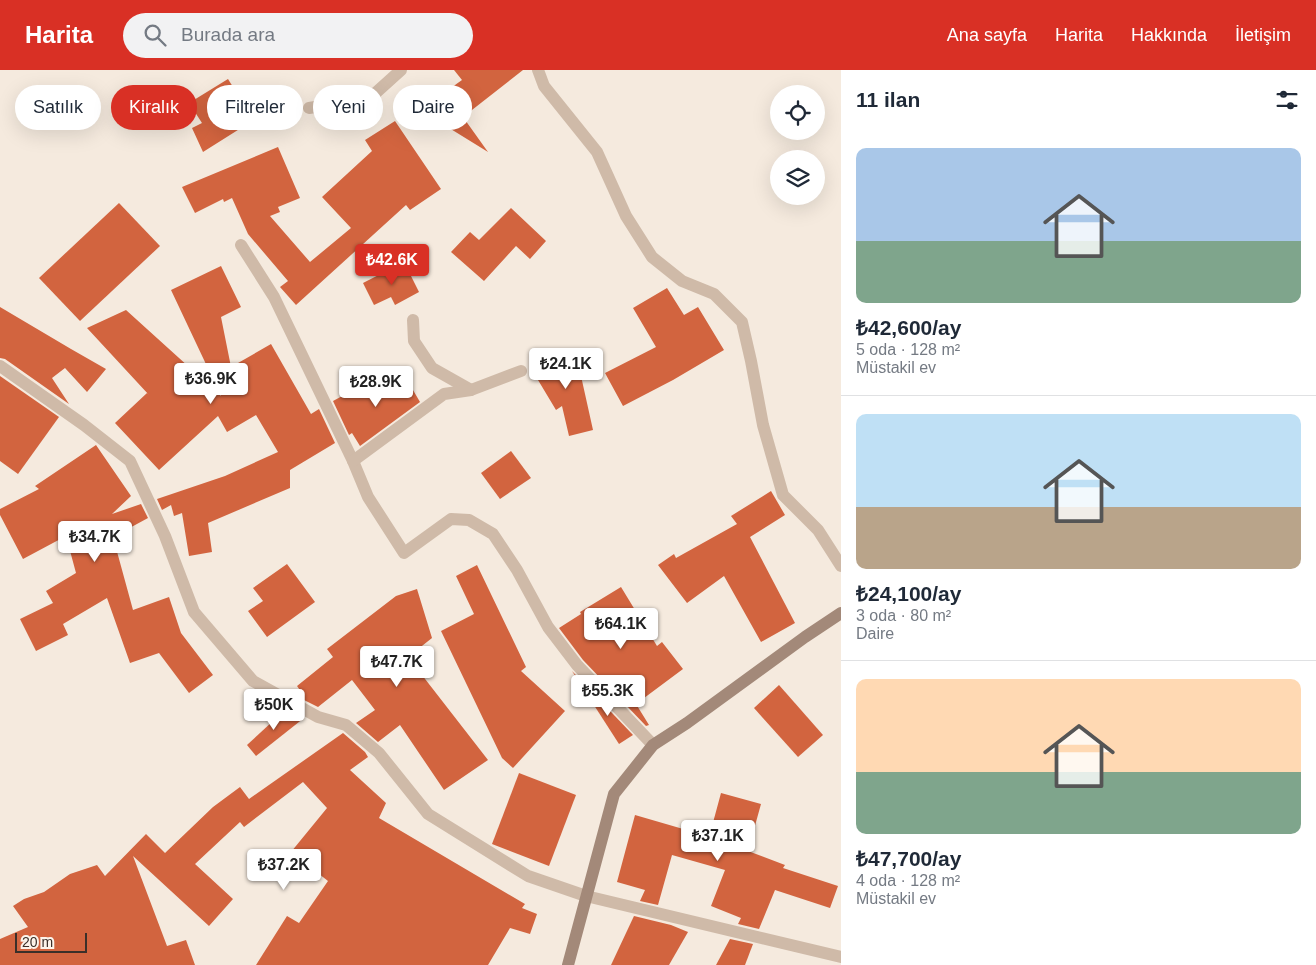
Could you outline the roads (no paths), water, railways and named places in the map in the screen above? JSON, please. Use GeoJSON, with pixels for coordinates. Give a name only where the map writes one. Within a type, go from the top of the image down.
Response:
{"type":"FeatureCollection","features":[{"type":"Feature","properties":{"kind":"street"},"geometry":{"type":"LineString","coordinates":[[309,108],[370,98],[401,70]]}},
{"type":"Feature","properties":{"kind":"street"},"geometry":{"type":"LineString","coordinates":[[538,70],[544,86],[597,152],[626,216],[652,257],[682,281],[714,294],[742,322],[763,425],[783,495],[818,530],[841,566]]}},
{"type":"Feature","properties":{"kind":"street"},"geometry":{"type":"LineString","coordinates":[[241,245],[274,297],[353,461],[368,497],[404,553],[451,519],[469,520],[493,534],[517,570],[548,628],[577,665],[653,745]]}},
{"type":"Feature","properties":{"kind":"street"},"geometry":{"type":"LineString","coordinates":[[413,320],[414,341],[432,368],[471,390]]}},
{"type":"Feature","properties":{"kind":"street"},"geometry":{"type":"LineString","coordinates":[[0,366],[130,460],[165,536],[194,612],[253,681],[318,717],[346,725],[379,753],[428,814],[528,876],[586,896],[841,957]]}},
{"type":"Feature","properties":{"kind":"street"},"geometry":{"type":"LineString","coordinates":[[353,461],[444,394],[471,390],[521,372]]}},
{"type":"Feature","properties":{"kind":"street"},"geometry":{"type":"LineString","coordinates":[[568,965],[614,794],[653,745],[687,723],[841,613]]}}]}
